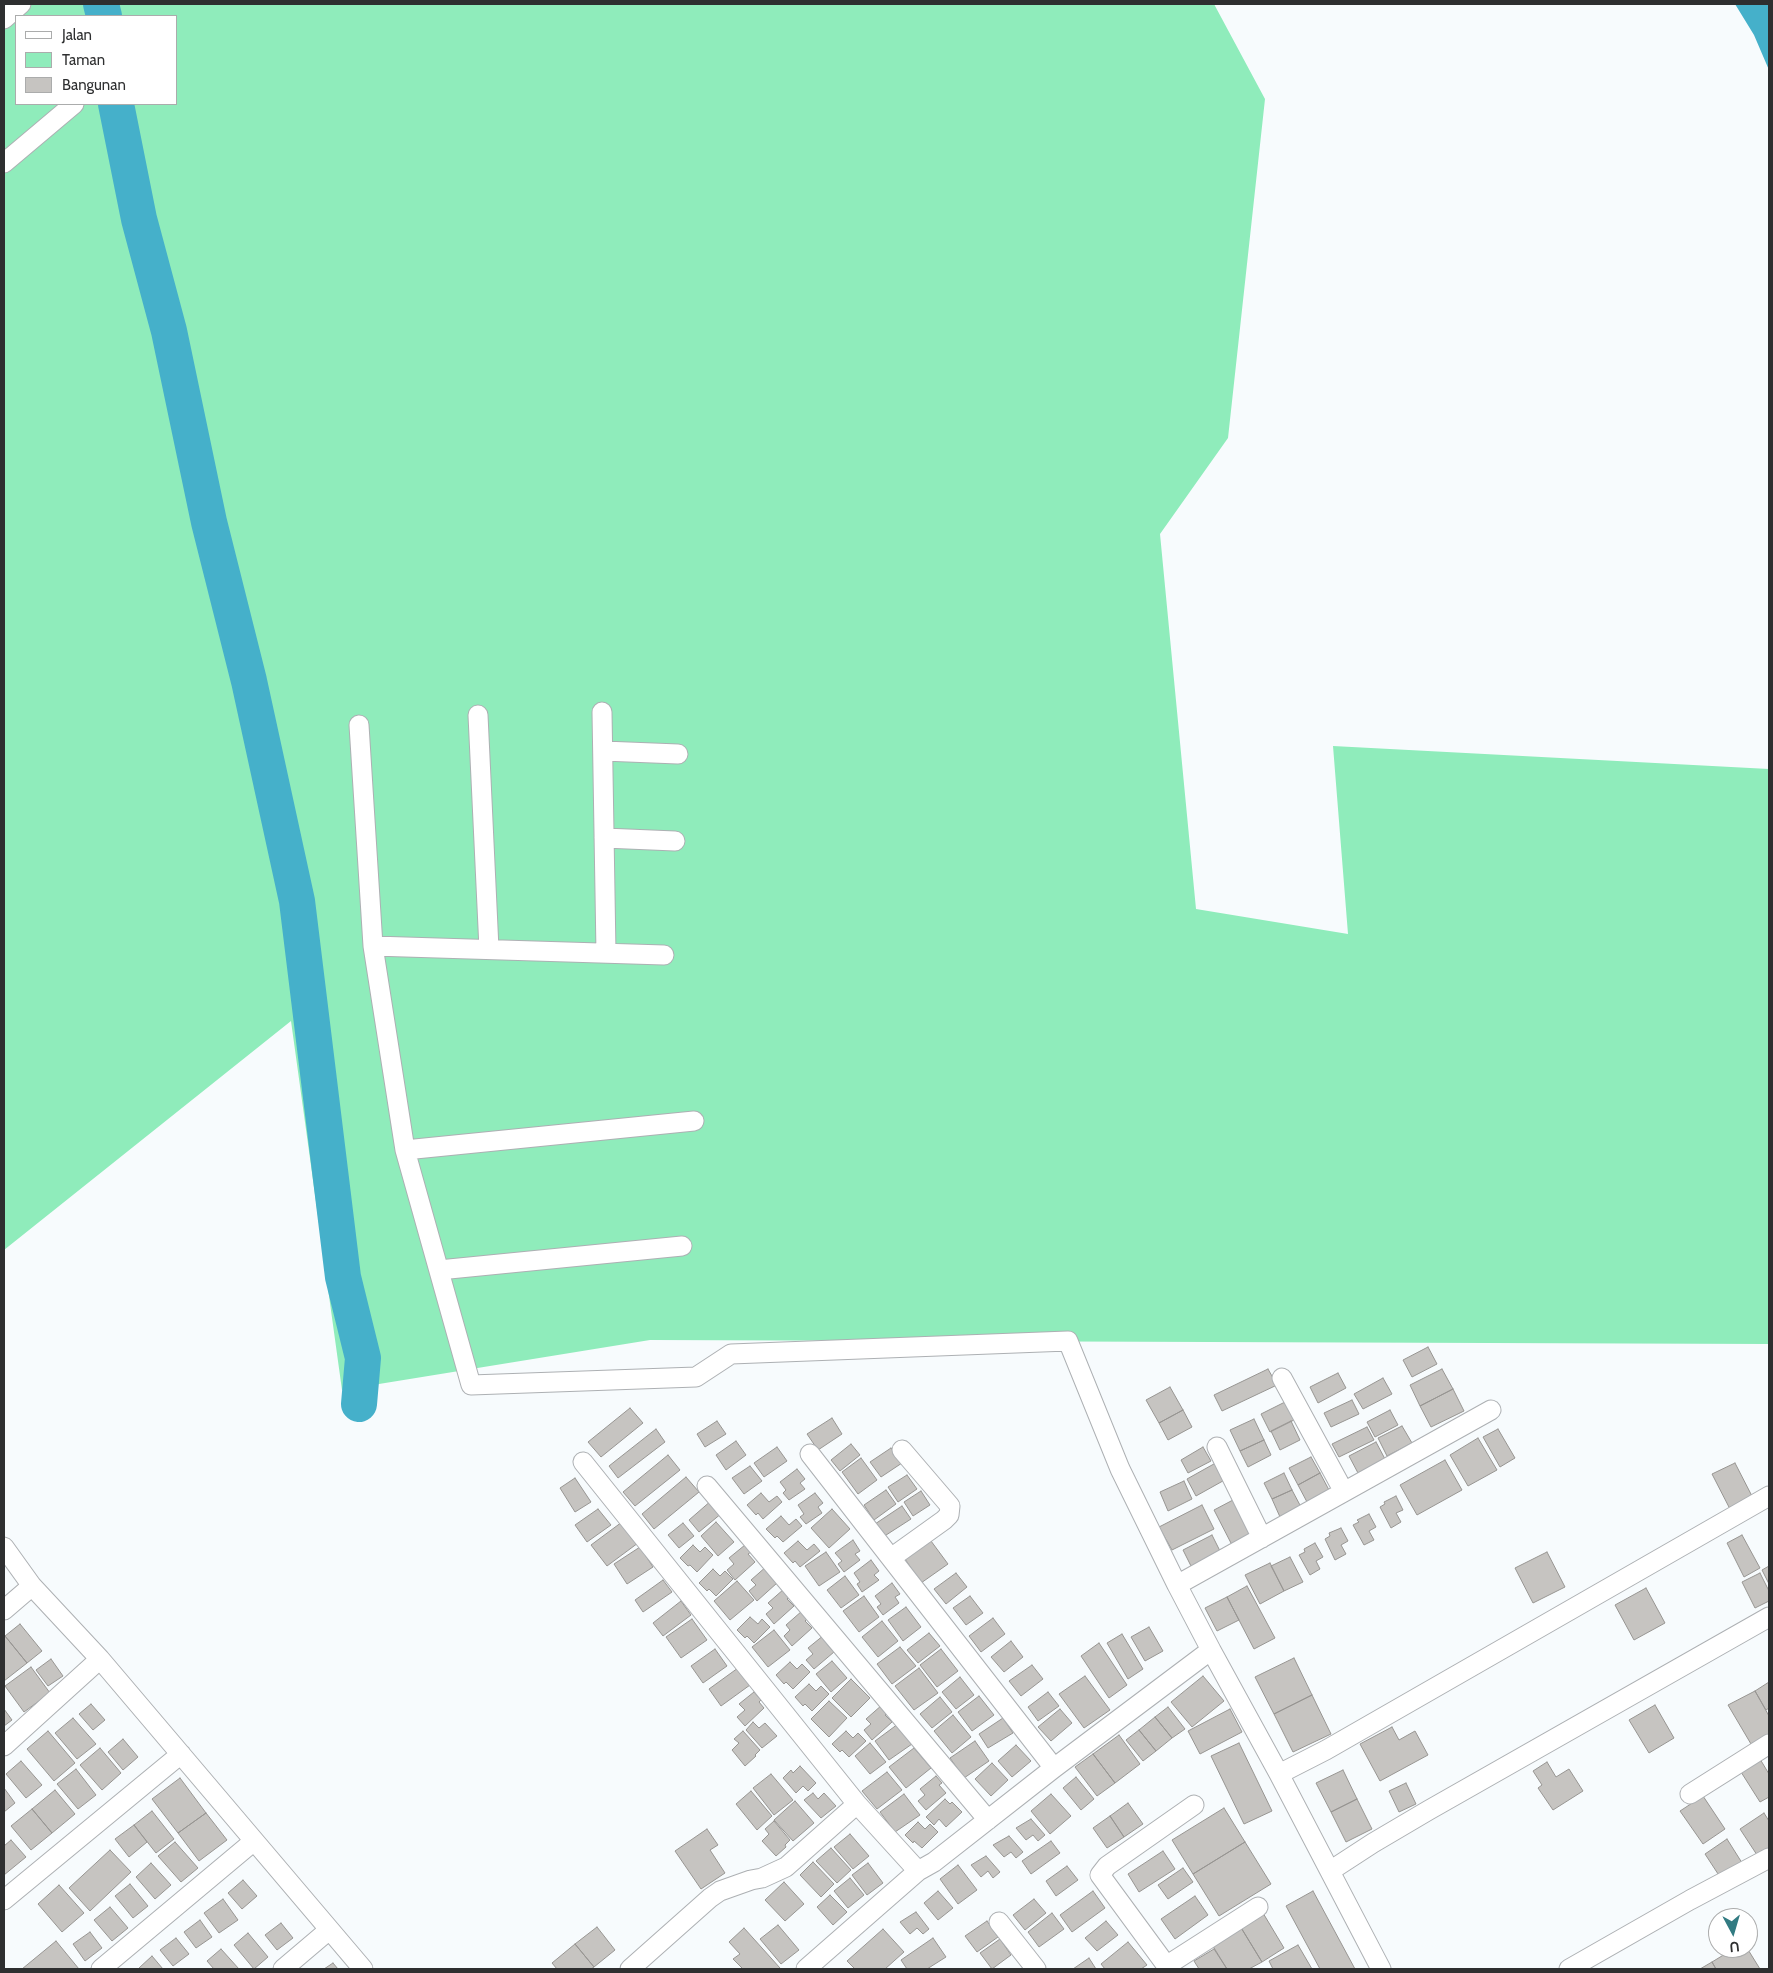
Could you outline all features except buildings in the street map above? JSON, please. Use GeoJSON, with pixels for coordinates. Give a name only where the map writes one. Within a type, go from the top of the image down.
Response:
{"type":"FeatureCollection","features":[{"type":"Feature","properties":{"kind":"street"},"geometry":{"type":"LineString","coordinates":[[4,18],[21,4]]}},
{"type":"Feature","properties":{"kind":"street"},"geometry":{"type":"LineString","coordinates":[[4,163],[73,105]]}},
{"type":"Feature","properties":{"kind":"street"},"geometry":{"type":"LineString","coordinates":[[602,712],[606,953]]}},
{"type":"Feature","properties":{"kind":"street"},"geometry":{"type":"LineString","coordinates":[[478,715],[489,949]]}},
{"type":"Feature","properties":{"kind":"street"},"geometry":{"type":"LineString","coordinates":[[358,725],[373,946],[405,1150],[471,1385],[696,1377],[731,1354],[1068,1341],[1120,1469],[1177,1585],[1381,1969]]}},
{"type":"Feature","properties":{"kind":"street"},"geometry":{"type":"LineString","coordinates":[[603,751],[678,754]]}},
{"type":"Feature","properties":{"kind":"street"},"geometry":{"type":"LineString","coordinates":[[604,838],[675,841]]}},
{"type":"Feature","properties":{"kind":"street"},"geometry":{"type":"LineString","coordinates":[[373,946],[664,954]]}},
{"type":"Feature","properties":{"kind":"street"},"geometry":{"type":"LineString","coordinates":[[405,1150],[694,1121]]}},
{"type":"Feature","properties":{"kind":"street"},"geometry":{"type":"LineString","coordinates":[[439,1270],[682,1246]]}},
{"type":"Feature","properties":{"kind":"street"},"geometry":{"type":"LineString","coordinates":[[1282,1378],[1344,1492]]}},
{"type":"Feature","properties":{"kind":"street"},"geometry":{"type":"LineString","coordinates":[[1177,1585],[1491,1410]]}},
{"type":"Feature","properties":{"kind":"street"},"geometry":{"type":"LineString","coordinates":[[1216,1447],[1262,1538]]}},
{"type":"Feature","properties":{"kind":"street"},"geometry":{"type":"LineString","coordinates":[[891,1558],[944,1520],[949,1515],[950,1506],[902,1450]]}},
{"type":"Feature","properties":{"kind":"street"},"geometry":{"type":"LineString","coordinates":[[810,1454],[1054,1768]]}},
{"type":"Feature","properties":{"kind":"street"},"geometry":{"type":"LineString","coordinates":[[583,1462],[857,1804],[918,1871]]}},
{"type":"Feature","properties":{"kind":"street"},"geometry":{"type":"LineString","coordinates":[[708,1486],[988,1820]]}},
{"type":"Feature","properties":{"kind":"street"},"geometry":{"type":"LineString","coordinates":[[1279,1774],[1326,1750],[1769,1496]]}},
{"type":"Feature","properties":{"kind":"street"},"geometry":{"type":"LineString","coordinates":[[4,1547],[32,1586],[100,1659],[362,1969]]}},
{"type":"Feature","properties":{"kind":"street"},"geometry":{"type":"LineString","coordinates":[[4,1610],[32,1586]]}},
{"type":"Feature","properties":{"kind":"street"},"geometry":{"type":"LineString","coordinates":[[1330,1872],[1373,1843],[1429,1810],[1769,1617]]}},
{"type":"Feature","properties":{"kind":"street"},"geometry":{"type":"LineString","coordinates":[[806,1969],[918,1871],[934,1862],[1054,1768],[1211,1650]]}},
{"type":"Feature","properties":{"kind":"street"},"geometry":{"type":"LineString","coordinates":[[4,1746],[100,1659]]}},
{"type":"Feature","properties":{"kind":"street"},"geometry":{"type":"LineString","coordinates":[[1690,1794],[1769,1744]]}},
{"type":"Feature","properties":{"kind":"street"},"geometry":{"type":"LineString","coordinates":[[4,1900],[181,1754]]}},
{"type":"Feature","properties":{"kind":"street"},"geometry":{"type":"LineString","coordinates":[[630,1969],[710,1898],[720,1892],[751,1880],[762,1878],[786,1867],[857,1804]]}},
{"type":"Feature","properties":{"kind":"street"},"geometry":{"type":"LineString","coordinates":[[1194,1805],[1107,1866],[1100,1875],[1168,1967],[1258,1907]]}},
{"type":"Feature","properties":{"kind":"street"},"geometry":{"type":"LineString","coordinates":[[101,1969],[254,1841]]}},
{"type":"Feature","properties":{"kind":"street"},"geometry":{"type":"LineString","coordinates":[[1569,1969],[1690,1900],[1769,1858]]}},
{"type":"Feature","properties":{"kind":"street"},"geometry":{"type":"LineString","coordinates":[[1000,1922],[1036,1969]]}},
{"type":"Feature","properties":{"kind":"street"},"geometry":{"type":"LineString","coordinates":[[283,1969],[329,1930]]}},
{"type":"Feature","properties":{"kind":"green space"},"geometry":{"type":"Polygon","coordinates":[[[4,4],[1214,4],[1265,99],[1228,438],[1160,534],[1196,909],[1348,934],[1333,746],[1769,769],[1769,1344],[650,1340],[342,1390],[291,1021],[4,1250],[4,4]]]}},
{"type":"Feature","properties":{"kind":"water"},"geometry":{"type":"Polygon","coordinates":[[[1735,4],[1769,4],[1769,70],[1754,35],[1735,4]]]}},
{"type":"Feature","properties":{"kind":"waterway"},"geometry":{"type":"LineString","coordinates":[[101,4],[104,15]]}},
{"type":"Feature","properties":{"kind":"waterway"},"geometry":{"type":"LineString","coordinates":[[116,105],[139,219],[169,331],[209,522],[249,681],[297,901],[343,1277],[363,1358],[359,1404]]}}]}
